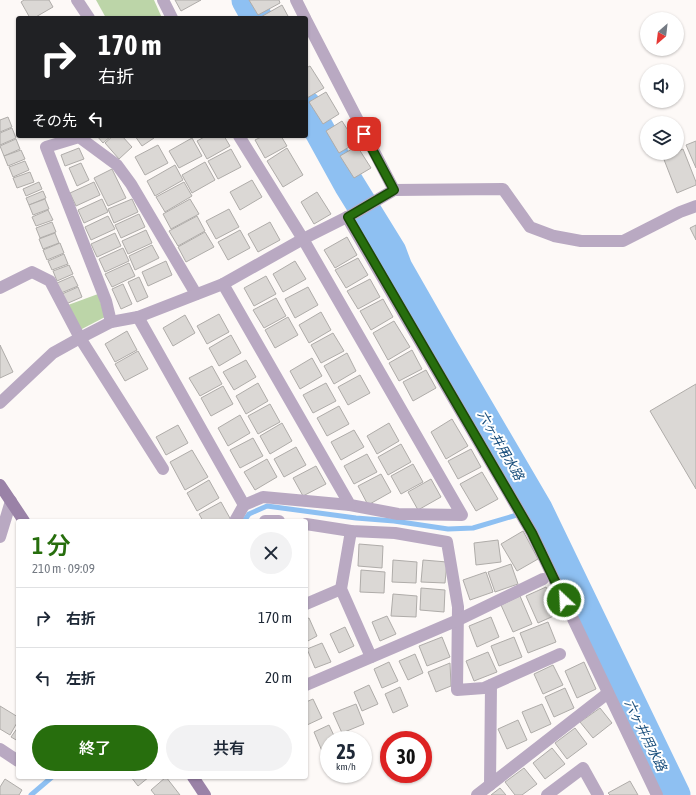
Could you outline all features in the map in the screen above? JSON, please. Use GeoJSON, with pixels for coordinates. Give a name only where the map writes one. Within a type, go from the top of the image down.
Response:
{"type":"FeatureCollection","features":[{"type":"Feature","properties":{"kind":"main road"},"geometry":{"type":"LineString","coordinates":[[0,485],[23,519]]}},
{"type":"Feature","properties":{"kind":"main road"},"geometry":{"type":"LineString","coordinates":[[194,779],[205,795]]}},
{"type":"Feature","properties":{"kind":"street"},"geometry":{"type":"LineString","coordinates":[[77,0],[88,16]]}},
{"type":"Feature","properties":{"kind":"street"},"geometry":{"type":"LineString","coordinates":[[163,0],[171,16]]}},
{"type":"Feature","properties":{"kind":"street"},"geometry":{"type":"LineString","coordinates":[[296,0],[304,16]]}},
{"type":"Feature","properties":{"kind":"street"},"geometry":{"type":"LineString","coordinates":[[308,25],[391,192]]}},
{"type":"Feature","properties":{"kind":"street"},"geometry":{"type":"LineString","coordinates":[[76,138],[46,147],[106,301],[111,322]]}},
{"type":"Feature","properties":{"kind":"street"},"geometry":{"type":"LineString","coordinates":[[80,138],[117,165],[196,294]]}},
{"type":"Feature","properties":{"kind":"street"},"geometry":{"type":"LineString","coordinates":[[237,519],[244,505],[263,497],[350,505],[398,514],[462,515],[303,239],[240,138]]}},
{"type":"Feature","properties":{"kind":"street"},"geometry":{"type":"LineString","coordinates":[[0,403],[53,353],[80,338],[111,322],[138,317],[223,284],[391,192],[503,189],[530,227],[554,236],[581,241],[623,241],[680,212],[696,206]]}},
{"type":"Feature","properties":{"kind":"street"},"geometry":{"type":"LineString","coordinates":[[351,215],[532,533],[657,795]]}},
{"type":"Feature","properties":{"kind":"street"},"geometry":{"type":"LineString","coordinates":[[0,288],[32,272],[50,281],[80,338],[163,469]]}},
{"type":"Feature","properties":{"kind":"street"},"geometry":{"type":"LineString","coordinates":[[223,284],[350,505]]}},
{"type":"Feature","properties":{"kind":"street"},"geometry":{"type":"LineString","coordinates":[[138,317],[244,505]]}},
{"type":"Feature","properties":{"kind":"street"},"geometry":{"type":"LineString","coordinates":[[0,536],[11,501]]}},
{"type":"Feature","properties":{"kind":"street"},"geometry":{"type":"LineString","coordinates":[[308,524],[351,531],[395,533],[448,542],[458,607],[457,690],[484,688],[560,654]]}},
{"type":"Feature","properties":{"kind":"street"},"geometry":{"type":"LineString","coordinates":[[351,531],[341,589],[371,657]]}},
{"type":"Feature","properties":{"kind":"street"},"geometry":{"type":"LineString","coordinates":[[308,684],[458,620],[543,578]]}},
{"type":"Feature","properties":{"kind":"street"},"geometry":{"type":"LineString","coordinates":[[308,603],[341,589]]}},
{"type":"Feature","properties":{"kind":"street"},"geometry":{"type":"LineString","coordinates":[[490,785],[491,685]]}},
{"type":"Feature","properties":{"kind":"street"},"geometry":{"type":"LineString","coordinates":[[477,795],[608,693]]}},
{"type":"Feature","properties":{"kind":"street"},"geometry":{"type":"LineString","coordinates":[[0,749],[16,760]]}},
{"type":"Feature","properties":{"kind":"street"},"geometry":{"type":"LineString","coordinates":[[547,795],[583,768],[598,795]]}},
{"type":"Feature","properties":{"kind":"green space"},"geometry":{"type":"Polygon","coordinates":[[[96,0],[154,0],[161,16],[105,16],[96,0]]]}},
{"type":"Feature","properties":{"kind":"green space"},"geometry":{"type":"Polygon","coordinates":[[[98,294],[105,317],[80,330],[68,305],[98,294]]]}},
{"type":"Feature","properties":{"kind":"building"},"geometry":{"type":"Polygon","coordinates":[[[24,0],[49,0],[53,7],[37,16],[29,16],[21,2],[24,0]]]}},
{"type":"Feature","properties":{"kind":"building"},"geometry":{"type":"Polygon","coordinates":[[[175,0],[201,0],[181,11],[175,0]]]}},
{"type":"Feature","properties":{"kind":"building"},"geometry":{"type":"Polygon","coordinates":[[[249,0],[279,0],[280,3],[258,15],[249,0]]]}},
{"type":"Feature","properties":{"kind":"building"},"geometry":{"type":"Polygon","coordinates":[[[282,5],[288,16],[263,16],[282,5]]]}},
{"type":"Feature","properties":{"kind":"building"},"geometry":{"type":"Polygon","coordinates":[[[310,66],[324,88],[308,97],[308,67],[310,66]]]}},
{"type":"Feature","properties":{"kind":"building"},"geometry":{"type":"Polygon","coordinates":[[[326,92],[339,114],[323,124],[309,102],[326,92]]]}},
{"type":"Feature","properties":{"kind":"building"},"geometry":{"type":"Polygon","coordinates":[[[8,117],[12,127],[0,132],[0,120],[8,117]]]}},
{"type":"Feature","properties":{"kind":"building"},"geometry":{"type":"Polygon","coordinates":[[[342,121],[356,143],[339,153],[326,131],[342,121]]]}},
{"type":"Feature","properties":{"kind":"building"},"geometry":{"type":"Polygon","coordinates":[[[12,128],[16,138],[0,145],[0,133],[12,128]]]}},
{"type":"Feature","properties":{"kind":"building"},"geometry":{"type":"Polygon","coordinates":[[[99,138],[109,138],[103,143],[99,138]]]}},
{"type":"Feature","properties":{"kind":"building"},"geometry":{"type":"Polygon","coordinates":[[[111,138],[124,138],[132,147],[119,159],[105,143],[111,138]]]}},
{"type":"Feature","properties":{"kind":"building"},"geometry":{"type":"Polygon","coordinates":[[[136,138],[154,138],[142,146],[136,138]]]}},
{"type":"Feature","properties":{"kind":"building"},"geometry":{"type":"Polygon","coordinates":[[[192,138],[202,156],[179,168],[169,151],[192,138]]]}},
{"type":"Feature","properties":{"kind":"building"},"geometry":{"type":"Polygon","coordinates":[[[202,138],[225,138],[230,146],[207,159],[197,141],[202,138]]]}},
{"type":"Feature","properties":{"kind":"building"},"geometry":{"type":"Polygon","coordinates":[[[259,138],[282,138],[287,146],[265,158],[255,140],[259,138]]]}},
{"type":"Feature","properties":{"kind":"building"},"geometry":{"type":"Polygon","coordinates":[[[16,139],[20,149],[4,156],[0,146],[16,139]]]}},
{"type":"Feature","properties":{"kind":"building"},"geometry":{"type":"Polygon","coordinates":[[[696,141],[696,168],[686,145],[696,141]]]}},
{"type":"Feature","properties":{"kind":"building"},"geometry":{"type":"Polygon","coordinates":[[[158,145],[168,163],[145,175],[135,157],[158,145]]]}},
{"type":"Feature","properties":{"kind":"building"},"geometry":{"type":"Polygon","coordinates":[[[357,146],[371,168],[354,178],[340,156],[357,146]]]}},
{"type":"Feature","properties":{"kind":"building"},"geometry":{"type":"Polygon","coordinates":[[[79,148],[84,159],[65,166],[61,155],[79,148]]]}},
{"type":"Feature","properties":{"kind":"building"},"geometry":{"type":"Polygon","coordinates":[[[287,148],[303,175],[283,187],[267,161],[287,148]]]}},
{"type":"Feature","properties":{"kind":"building"},"geometry":{"type":"Polygon","coordinates":[[[231,149],[241,167],[218,179],[208,161],[231,149]]]}},
{"type":"Feature","properties":{"kind":"building"},"geometry":{"type":"Polygon","coordinates":[[[21,150],[25,159],[8,166],[4,156],[21,150]]]}},
{"type":"Feature","properties":{"kind":"building"},"geometry":{"type":"Polygon","coordinates":[[[684,152],[696,185],[677,193],[664,160],[684,160],[684,152]]]}},
{"type":"Feature","properties":{"kind":"building"},"geometry":{"type":"Polygon","coordinates":[[[25,161],[29,170],[13,177],[9,167],[25,161]]]}},
{"type":"Feature","properties":{"kind":"building"},"geometry":{"type":"Polygon","coordinates":[[[205,162],[215,180],[192,193],[182,175],[205,162]]]}},
{"type":"Feature","properties":{"kind":"building"},"geometry":{"type":"Polygon","coordinates":[[[81,163],[89,180],[77,186],[69,168],[81,163]]]}},
{"type":"Feature","properties":{"kind":"building"},"geometry":{"type":"Polygon","coordinates":[[[175,165],[183,180],[155,196],[147,181],[175,165]]]}},
{"type":"Feature","properties":{"kind":"building"},"geometry":{"type":"Polygon","coordinates":[[[112,169],[126,198],[108,206],[94,178],[112,169]]]}},
{"type":"Feature","properties":{"kind":"building"},"geometry":{"type":"Polygon","coordinates":[[[30,172],[34,182],[17,188],[13,178],[30,172]]]}},
{"type":"Feature","properties":{"kind":"building"},"geometry":{"type":"Polygon","coordinates":[[[252,180],[262,197],[240,210],[230,192],[252,180]]]}},
{"type":"Feature","properties":{"kind":"building"},"geometry":{"type":"Polygon","coordinates":[[[39,182],[42,189],[26,196],[23,189],[39,182]]]}},
{"type":"Feature","properties":{"kind":"building"},"geometry":{"type":"Polygon","coordinates":[[[94,182],[100,195],[76,206],[70,193],[94,182]]]}},
{"type":"Feature","properties":{"kind":"building"},"geometry":{"type":"Polygon","coordinates":[[[184,182],[192,196],[165,212],[156,197],[184,182]]]}},
{"type":"Feature","properties":{"kind":"building"},"geometry":{"type":"Polygon","coordinates":[[[43,191],[46,198],[29,205],[26,198],[43,191]]]}},
{"type":"Feature","properties":{"kind":"building"},"geometry":{"type":"Polygon","coordinates":[[[317,192],[331,214],[314,224],[301,202],[317,192]]]}},
{"type":"Feature","properties":{"kind":"building"},"geometry":{"type":"Polygon","coordinates":[[[45,199],[49,209],[33,215],[29,205],[45,199]]]}},
{"type":"Feature","properties":{"kind":"building"},"geometry":{"type":"Polygon","coordinates":[[[102,199],[108,212],[84,223],[78,210],[102,199]]]}},
{"type":"Feature","properties":{"kind":"building"},"geometry":{"type":"Polygon","coordinates":[[[132,199],[138,212],[114,223],[108,209],[132,199]]]}},
{"type":"Feature","properties":{"kind":"building"},"geometry":{"type":"Polygon","coordinates":[[[190,199],[199,214],[171,229],[163,214],[190,199]]]}},
{"type":"Feature","properties":{"kind":"building"},"geometry":{"type":"Polygon","coordinates":[[[229,209],[239,227],[216,239],[206,221],[229,209]]]}},
{"type":"Feature","properties":{"kind":"building"},"geometry":{"type":"Polygon","coordinates":[[[48,210],[53,220],[36,226],[32,217],[48,210]]]}},
{"type":"Feature","properties":{"kind":"building"},"geometry":{"type":"Polygon","coordinates":[[[139,214],[145,227],[121,238],[115,225],[139,214]]]}},
{"type":"Feature","properties":{"kind":"building"},"geometry":{"type":"Polygon","coordinates":[[[108,216],[115,229],[91,240],[85,227],[108,216]]]}},
{"type":"Feature","properties":{"kind":"building"},"geometry":{"type":"Polygon","coordinates":[[[197,216],[205,231],[178,246],[169,231],[197,216]]]}},
{"type":"Feature","properties":{"kind":"building"},"geometry":{"type":"Polygon","coordinates":[[[52,222],[56,232],[40,238],[36,228],[52,222]]]}},
{"type":"Feature","properties":{"kind":"building"},"geometry":{"type":"Polygon","coordinates":[[[270,222],[280,240],[258,252],[248,234],[270,222]]]}},
{"type":"Feature","properties":{"kind":"building"},"geometry":{"type":"Polygon","coordinates":[[[696,225],[696,240],[690,228],[696,225]]]}},
{"type":"Feature","properties":{"kind":"building"},"geometry":{"type":"Polygon","coordinates":[[[146,230],[152,243],[128,254],[122,241],[146,230]]]}},
{"type":"Feature","properties":{"kind":"building"},"geometry":{"type":"Polygon","coordinates":[[[240,230],[250,248],[228,260],[218,242],[240,230]]]}},
{"type":"Feature","properties":{"kind":"building"},"geometry":{"type":"Polygon","coordinates":[[[205,232],[214,247],[186,262],[178,247],[205,232]]]}},
{"type":"Feature","properties":{"kind":"building"},"geometry":{"type":"Polygon","coordinates":[[[55,233],[59,243],[43,249],[39,239],[55,233]]]}},
{"type":"Feature","properties":{"kind":"building"},"geometry":{"type":"Polygon","coordinates":[[[115,233],[121,246],[97,257],[91,244],[115,233]]]}},
{"type":"Feature","properties":{"kind":"building"},"geometry":{"type":"Polygon","coordinates":[[[347,237],[357,255],[335,268],[324,250],[347,237]]]}},
{"type":"Feature","properties":{"kind":"building"},"geometry":{"type":"Polygon","coordinates":[[[60,243],[64,253],[47,260],[43,250],[60,243]]]}},
{"type":"Feature","properties":{"kind":"building"},"geometry":{"type":"Polygon","coordinates":[[[152,245],[159,258],[135,270],[129,256],[152,245]]]}},
{"type":"Feature","properties":{"kind":"building"},"geometry":{"type":"Polygon","coordinates":[[[123,248],[129,261],[105,272],[99,259],[123,248]]]}},
{"type":"Feature","properties":{"kind":"building"},"geometry":{"type":"Polygon","coordinates":[[[64,254],[68,264],[52,270],[48,261],[64,254]]]}},
{"type":"Feature","properties":{"kind":"building"},"geometry":{"type":"Polygon","coordinates":[[[358,258],[368,275],[346,288],[335,270],[358,258]]]}},
{"type":"Feature","properties":{"kind":"building"},"geometry":{"type":"Polygon","coordinates":[[[166,261],[172,275],[148,286],[142,272],[166,261]]]}},
{"type":"Feature","properties":{"kind":"building"},"geometry":{"type":"Polygon","coordinates":[[[295,261],[306,279],[283,292],[273,274],[295,261]]]}},
{"type":"Feature","properties":{"kind":"building"},"geometry":{"type":"Polygon","coordinates":[[[129,263],[135,276],[112,287],[105,274],[129,263]]]}},
{"type":"Feature","properties":{"kind":"building"},"geometry":{"type":"Polygon","coordinates":[[[69,265],[73,274],[57,281],[53,271],[69,265]]]}},
{"type":"Feature","properties":{"kind":"building"},"geometry":{"type":"Polygon","coordinates":[[[73,276],[78,286],[61,293],[57,283],[73,276]]]}},
{"type":"Feature","properties":{"kind":"building"},"geometry":{"type":"Polygon","coordinates":[[[266,276],[276,294],[254,306],[244,288],[266,276]]]}},
{"type":"Feature","properties":{"kind":"building"},"geometry":{"type":"Polygon","coordinates":[[[139,277],[148,297],[137,302],[128,282],[139,277]]]}},
{"type":"Feature","properties":{"kind":"building"},"geometry":{"type":"Polygon","coordinates":[[[370,279],[380,297],[358,309],[347,291],[370,279]]]}},
{"type":"Feature","properties":{"kind":"building"},"geometry":{"type":"Polygon","coordinates":[[[123,284],[132,304],[121,309],[112,289],[123,284]]]}},
{"type":"Feature","properties":{"kind":"building"},"geometry":{"type":"Polygon","coordinates":[[[78,287],[82,297],[66,304],[62,294],[78,287]]]}},
{"type":"Feature","properties":{"kind":"building"},"geometry":{"type":"Polygon","coordinates":[[[308,287],[318,305],[295,318],[285,299],[308,287]]]}},
{"type":"Feature","properties":{"kind":"building"},"geometry":{"type":"Polygon","coordinates":[[[276,298],[286,316],[264,328],[253,310],[276,298]]]}},
{"type":"Feature","properties":{"kind":"building"},"geometry":{"type":"Polygon","coordinates":[[[383,299],[393,317],[371,330],[360,311],[383,299]]]}},
{"type":"Feature","properties":{"kind":"building"},"geometry":{"type":"Polygon","coordinates":[[[321,312],[331,330],[309,343],[299,325],[321,312]]]}},
{"type":"Feature","properties":{"kind":"building"},"geometry":{"type":"Polygon","coordinates":[[[219,314],[229,332],[207,344],[197,326],[219,314]]]}},
{"type":"Feature","properties":{"kind":"building"},"geometry":{"type":"Polygon","coordinates":[[[185,315],[195,333],[173,346],[163,328],[185,315]]]}},
{"type":"Feature","properties":{"kind":"building"},"geometry":{"type":"Polygon","coordinates":[[[288,317],[298,335],[275,348],[265,330],[288,317]]]}},
{"type":"Feature","properties":{"kind":"building"},"geometry":{"type":"Polygon","coordinates":[[[394,321],[410,347],[388,360],[373,333],[394,321]]]}},
{"type":"Feature","properties":{"kind":"building"},"geometry":{"type":"Polygon","coordinates":[[[127,331],[137,350],[115,362],[105,344],[127,331]]]}},
{"type":"Feature","properties":{"kind":"building"},"geometry":{"type":"Polygon","coordinates":[[[333,333],[344,351],[321,363],[311,345],[333,333]]]}},
{"type":"Feature","properties":{"kind":"building"},"geometry":{"type":"Polygon","coordinates":[[[231,335],[241,353],[219,366],[209,348],[231,335]]]}},
{"type":"Feature","properties":{"kind":"building"},"geometry":{"type":"Polygon","coordinates":[[[0,345],[13,372],[0,378],[0,345]]]}},
{"type":"Feature","properties":{"kind":"building"},"geometry":{"type":"Polygon","coordinates":[[[412,350],[422,369],[399,381],[389,363],[412,350]]]}},
{"type":"Feature","properties":{"kind":"building"},"geometry":{"type":"Polygon","coordinates":[[[138,351],[148,369],[125,381],[115,364],[138,351]]]}},
{"type":"Feature","properties":{"kind":"building"},"geometry":{"type":"Polygon","coordinates":[[[347,353],[356,371],[334,384],[324,366],[347,353]]]}},
{"type":"Feature","properties":{"kind":"building"},"geometry":{"type":"Polygon","coordinates":[[[312,358],[322,376],[300,389],[290,371],[312,358]]]}},
{"type":"Feature","properties":{"kind":"building"},"geometry":{"type":"Polygon","coordinates":[[[246,360],[256,377],[234,390],[223,372],[246,360]]]}},
{"type":"Feature","properties":{"kind":"building"},"geometry":{"type":"Polygon","coordinates":[[[212,366],[222,384],[200,396],[189,378],[212,366]]]}},
{"type":"Feature","properties":{"kind":"building"},"geometry":{"type":"Polygon","coordinates":[[[426,370],[436,388],[413,401],[403,382],[426,370]]]}},
{"type":"Feature","properties":{"kind":"building"},"geometry":{"type":"Polygon","coordinates":[[[360,375],[370,393],[348,405],[338,387],[360,375]]]}},
{"type":"Feature","properties":{"kind":"building"},"geometry":{"type":"Polygon","coordinates":[[[258,383],[268,401],[246,414],[236,396],[258,383]]]}},
{"type":"Feature","properties":{"kind":"building"},"geometry":{"type":"Polygon","coordinates":[[[326,383],[336,401],[313,413],[303,395],[326,383]]]}},
{"type":"Feature","properties":{"kind":"building"},"geometry":{"type":"Polygon","coordinates":[[[696,384],[696,489],[650,411],[696,384]]]}},
{"type":"Feature","properties":{"kind":"building"},"geometry":{"type":"Polygon","coordinates":[[[223,386],[233,404],[211,416],[201,398],[223,386]]]}},
{"type":"Feature","properties":{"kind":"building"},"geometry":{"type":"Polygon","coordinates":[[[270,404],[280,422],[258,434],[248,416],[270,404]]]}},
{"type":"Feature","properties":{"kind":"building"},"geometry":{"type":"Polygon","coordinates":[[[339,406],[349,424],[327,436],[317,418],[339,406]]]}},
{"type":"Feature","properties":{"kind":"building"},"geometry":{"type":"Polygon","coordinates":[[[240,415],[250,433],[228,446],[218,428],[240,415]]]}},
{"type":"Feature","properties":{"kind":"building"},"geometry":{"type":"Polygon","coordinates":[[[452,419],[468,446],[446,459],[431,432],[452,419]]]}},
{"type":"Feature","properties":{"kind":"building"},"geometry":{"type":"Polygon","coordinates":[[[282,423],[292,441],[270,454],[260,436],[282,423]]]}},
{"type":"Feature","properties":{"kind":"building"},"geometry":{"type":"Polygon","coordinates":[[[389,423],[399,441],[377,454],[367,436],[389,423]]]}},
{"type":"Feature","properties":{"kind":"building"},"geometry":{"type":"Polygon","coordinates":[[[178,425],[188,443],[166,455],[156,437],[178,425]]]}},
{"type":"Feature","properties":{"kind":"building"},"geometry":{"type":"Polygon","coordinates":[[[354,430],[364,447],[341,460],[331,442],[354,430]]]}},
{"type":"Feature","properties":{"kind":"building"},"geometry":{"type":"Polygon","coordinates":[[[253,438],[263,456],[240,468],[230,450],[253,438]]]}},
{"type":"Feature","properties":{"kind":"building"},"geometry":{"type":"Polygon","coordinates":[[[401,444],[411,462],[388,475],[378,457],[401,444]]]}},
{"type":"Feature","properties":{"kind":"building"},"geometry":{"type":"Polygon","coordinates":[[[296,447],[306,465],[284,477],[274,459],[296,447]]]}},
{"type":"Feature","properties":{"kind":"building"},"geometry":{"type":"Polygon","coordinates":[[[471,449],[481,467],[458,479],[448,461],[471,449]]]}},
{"type":"Feature","properties":{"kind":"building"},"geometry":{"type":"Polygon","coordinates":[[[192,450],[208,477],[185,490],[170,462],[192,450]]]}},
{"type":"Feature","properties":{"kind":"building"},"geometry":{"type":"Polygon","coordinates":[[[367,454],[377,472],[354,484],[344,466],[367,454]]]}},
{"type":"Feature","properties":{"kind":"building"},"geometry":{"type":"Polygon","coordinates":[[[267,459],[277,477],[255,490],[244,472],[267,459]]]}},
{"type":"Feature","properties":{"kind":"building"},"geometry":{"type":"Polygon","coordinates":[[[413,464],[423,482],[401,494],[391,476],[413,464]]]}},
{"type":"Feature","properties":{"kind":"building"},"geometry":{"type":"Polygon","coordinates":[[[316,466],[326,484],[303,496],[293,478],[316,466]]]}},
{"type":"Feature","properties":{"kind":"building"},"geometry":{"type":"Polygon","coordinates":[[[482,472],[498,499],[476,511],[460,484],[482,472]]]}},
{"type":"Feature","properties":{"kind":"building"},"geometry":{"type":"Polygon","coordinates":[[[381,474],[391,492],[368,505],[358,486],[381,474]]]}},
{"type":"Feature","properties":{"kind":"building"},"geometry":{"type":"Polygon","coordinates":[[[431,479],[441,497],[418,510],[408,492],[431,479]]]}},
{"type":"Feature","properties":{"kind":"building"},"geometry":{"type":"Polygon","coordinates":[[[209,480],[219,498],[197,511],[187,493],[209,480]]]}},
{"type":"Feature","properties":{"kind":"building"},"geometry":{"type":"Polygon","coordinates":[[[221,502],[230,519],[202,519],[199,514],[221,502]]]}},
{"type":"Feature","properties":{"kind":"building"},"geometry":{"type":"Polygon","coordinates":[[[523,531],[538,559],[517,571],[501,544],[523,531]]]}},
{"type":"Feature","properties":{"kind":"building"},"geometry":{"type":"Polygon","coordinates":[[[498,540],[501,562],[476,565],[474,543],[498,540]]]}},
{"type":"Feature","properties":{"kind":"building"},"geometry":{"type":"Polygon","coordinates":[[[359,544],[383,546],[382,568],[358,566],[359,544]]]}},
{"type":"Feature","properties":{"kind":"building"},"geometry":{"type":"Polygon","coordinates":[[[393,560],[417,562],[416,583],[392,582],[393,560]]]}},
{"type":"Feature","properties":{"kind":"building"},"geometry":{"type":"Polygon","coordinates":[[[423,560],[447,562],[445,583],[421,582],[423,560]]]}},
{"type":"Feature","properties":{"kind":"building"},"geometry":{"type":"Polygon","coordinates":[[[511,564],[518,584],[495,592],[488,572],[511,564]]]}},
{"type":"Feature","properties":{"kind":"building"},"geometry":{"type":"Polygon","coordinates":[[[361,570],[385,572],[384,593],[360,592],[361,570]]]}},
{"type":"Feature","properties":{"kind":"building"},"geometry":{"type":"Polygon","coordinates":[[[486,572],[493,592],[470,600],[463,580],[486,572]]]}},
{"type":"Feature","properties":{"kind":"building"},"geometry":{"type":"Polygon","coordinates":[[[546,587],[558,614],[538,623],[526,596],[546,587]]]}},
{"type":"Feature","properties":{"kind":"building"},"geometry":{"type":"Polygon","coordinates":[[[421,588],[445,590],[444,612],[420,610],[421,588]]]}},
{"type":"Feature","properties":{"kind":"building"},"geometry":{"type":"Polygon","coordinates":[[[393,594],[417,596],[416,617],[391,616],[393,594]]]}},
{"type":"Feature","properties":{"kind":"building"},"geometry":{"type":"Polygon","coordinates":[[[520,596],[532,624],[513,632],[501,605],[520,596]]]}},
{"type":"Feature","properties":{"kind":"building"},"geometry":{"type":"Polygon","coordinates":[[[387,616],[396,634],[380,641],[372,622],[387,616]]]}},
{"type":"Feature","properties":{"kind":"building"},"geometry":{"type":"Polygon","coordinates":[[[491,617],[499,637],[477,647],[469,626],[491,617]]]}},
{"type":"Feature","properties":{"kind":"building"},"geometry":{"type":"Polygon","coordinates":[[[308,618],[317,636],[308,641],[308,618]]]}},
{"type":"Feature","properties":{"kind":"building"},"geometry":{"type":"Polygon","coordinates":[[[548,622],[556,642],[528,653],[520,633],[548,622]]]}},
{"type":"Feature","properties":{"kind":"building"},"geometry":{"type":"Polygon","coordinates":[[[345,627],[354,646],[339,653],[330,634],[345,627]]]}},
{"type":"Feature","properties":{"kind":"building"},"geometry":{"type":"Polygon","coordinates":[[[442,637],[450,657],[427,666],[419,646],[442,637]]]}},
{"type":"Feature","properties":{"kind":"building"},"geometry":{"type":"Polygon","coordinates":[[[514,637],[522,657],[499,666],[491,646],[514,637]]]}},
{"type":"Feature","properties":{"kind":"building"},"geometry":{"type":"Polygon","coordinates":[[[322,643],[331,662],[315,668],[308,649],[322,643]]]}},
{"type":"Feature","properties":{"kind":"building"},"geometry":{"type":"Polygon","coordinates":[[[488,652],[497,672],[474,681],[466,661],[488,652]]]}},
{"type":"Feature","properties":{"kind":"building"},"geometry":{"type":"Polygon","coordinates":[[[415,654],[423,673],[408,680],[399,661],[415,654]]]}},
{"type":"Feature","properties":{"kind":"building"},"geometry":{"type":"Polygon","coordinates":[[[389,662],[398,681],[382,688],[374,669],[389,662]]]}},
{"type":"Feature","properties":{"kind":"building"},"geometry":{"type":"Polygon","coordinates":[[[584,662],[596,689],[577,698],[565,671],[584,662]]]}},
{"type":"Feature","properties":{"kind":"building"},"geometry":{"type":"Polygon","coordinates":[[[450,663],[451,686],[436,692],[428,672],[450,663]]]}},
{"type":"Feature","properties":{"kind":"building"},"geometry":{"type":"Polygon","coordinates":[[[553,665],[563,685],[543,694],[534,674],[553,665]]]}},
{"type":"Feature","properties":{"kind":"building"},"geometry":{"type":"Polygon","coordinates":[[[369,685],[378,704],[362,711],[354,692],[369,685]]]}},
{"type":"Feature","properties":{"kind":"building"},"geometry":{"type":"Polygon","coordinates":[[[400,687],[408,706],[393,713],[385,694],[400,687]]]}},
{"type":"Feature","properties":{"kind":"building"},"geometry":{"type":"Polygon","coordinates":[[[565,688],[574,708],[554,717],[545,697],[565,688]]]}},
{"type":"Feature","properties":{"kind":"building"},"geometry":{"type":"Polygon","coordinates":[[[313,699],[322,718],[308,725],[308,701],[313,699]]]}},
{"type":"Feature","properties":{"kind":"building"},"geometry":{"type":"Polygon","coordinates":[[[356,704],[364,724],[347,731],[341,731],[333,713],[356,704]]]}},
{"type":"Feature","properties":{"kind":"building"},"geometry":{"type":"Polygon","coordinates":[[[542,704],[551,724],[531,733],[522,712],[542,704]]]}},
{"type":"Feature","properties":{"kind":"building"},"geometry":{"type":"Polygon","coordinates":[[[0,706],[16,716],[16,724],[10,735],[0,729],[0,706]]]}},
{"type":"Feature","properties":{"kind":"building"},"geometry":{"type":"Polygon","coordinates":[[[600,708],[612,723],[593,738],[580,722],[600,708]]]}},
{"type":"Feature","properties":{"kind":"building"},"geometry":{"type":"Polygon","coordinates":[[[518,720],[527,740],[507,749],[498,729],[518,720]]]}},
{"type":"Feature","properties":{"kind":"building"},"geometry":{"type":"Polygon","coordinates":[[[329,725],[332,731],[320,731],[320,746],[314,732],[329,725]]]}},
{"type":"Feature","properties":{"kind":"building"},"geometry":{"type":"Polygon","coordinates":[[[575,728],[587,744],[567,759],[555,743],[575,728]]]}},
{"type":"Feature","properties":{"kind":"building"},"geometry":{"type":"Polygon","coordinates":[[[16,730],[16,740],[11,737],[16,730]]]}},
{"type":"Feature","properties":{"kind":"building"},"geometry":{"type":"Polygon","coordinates":[[[552,748],[565,764],[545,779],[533,763],[552,748]]]}},
{"type":"Feature","properties":{"kind":"building"},"geometry":{"type":"Polygon","coordinates":[[[524,768],[537,784],[522,795],[515,795],[505,782],[524,768]]]}},
{"type":"Feature","properties":{"kind":"building"},"geometry":{"type":"Polygon","coordinates":[[[5,779],[22,790],[19,795],[0,795],[0,787],[5,779]]]}},
{"type":"Feature","properties":{"kind":"building"},"geometry":{"type":"Polygon","coordinates":[[[133,779],[147,779],[138,786],[133,779]]]}},
{"type":"Feature","properties":{"kind":"building"},"geometry":{"type":"Polygon","coordinates":[[[164,779],[168,779],[180,795],[155,795],[151,790],[164,779]]]}},
{"type":"Feature","properties":{"kind":"building"},"geometry":{"type":"Polygon","coordinates":[[[630,781],[638,795],[610,795],[608,793],[630,781]]]}},
{"type":"Feature","properties":{"kind":"building"},"geometry":{"type":"Polygon","coordinates":[[[500,788],[506,795],[491,795],[500,788]]]}},
{"type":"Feature","properties":{"kind":"waterway","name":"六ヶ井用水路"},"geometry":{"type":"LineString","coordinates":[[247,0],[256,16]]}},
{"type":"Feature","properties":{"kind":"waterway","name":"六ヶ井用水路"},"geometry":{"type":"LineString","coordinates":[[308,110],[349,184],[391,252],[397,268],[441,345],[537,509],[675,795]]}},
{"type":"Feature","properties":{"kind":"waterway"},"geometry":{"type":"LineString","coordinates":[[245,519],[249,514],[267,506],[448,529],[473,528],[537,509]]}},
{"type":"Feature","properties":{"kind":"waterway"},"geometry":{"type":"LineString","coordinates":[[31,795],[50,779]]}},
{"type":"Feature","properties":{"kind":"route"},"geometry":{"type":"LineString","coordinates":[[364,134],[394,190],[348,217],[532,533],[564,600]]}}]}
